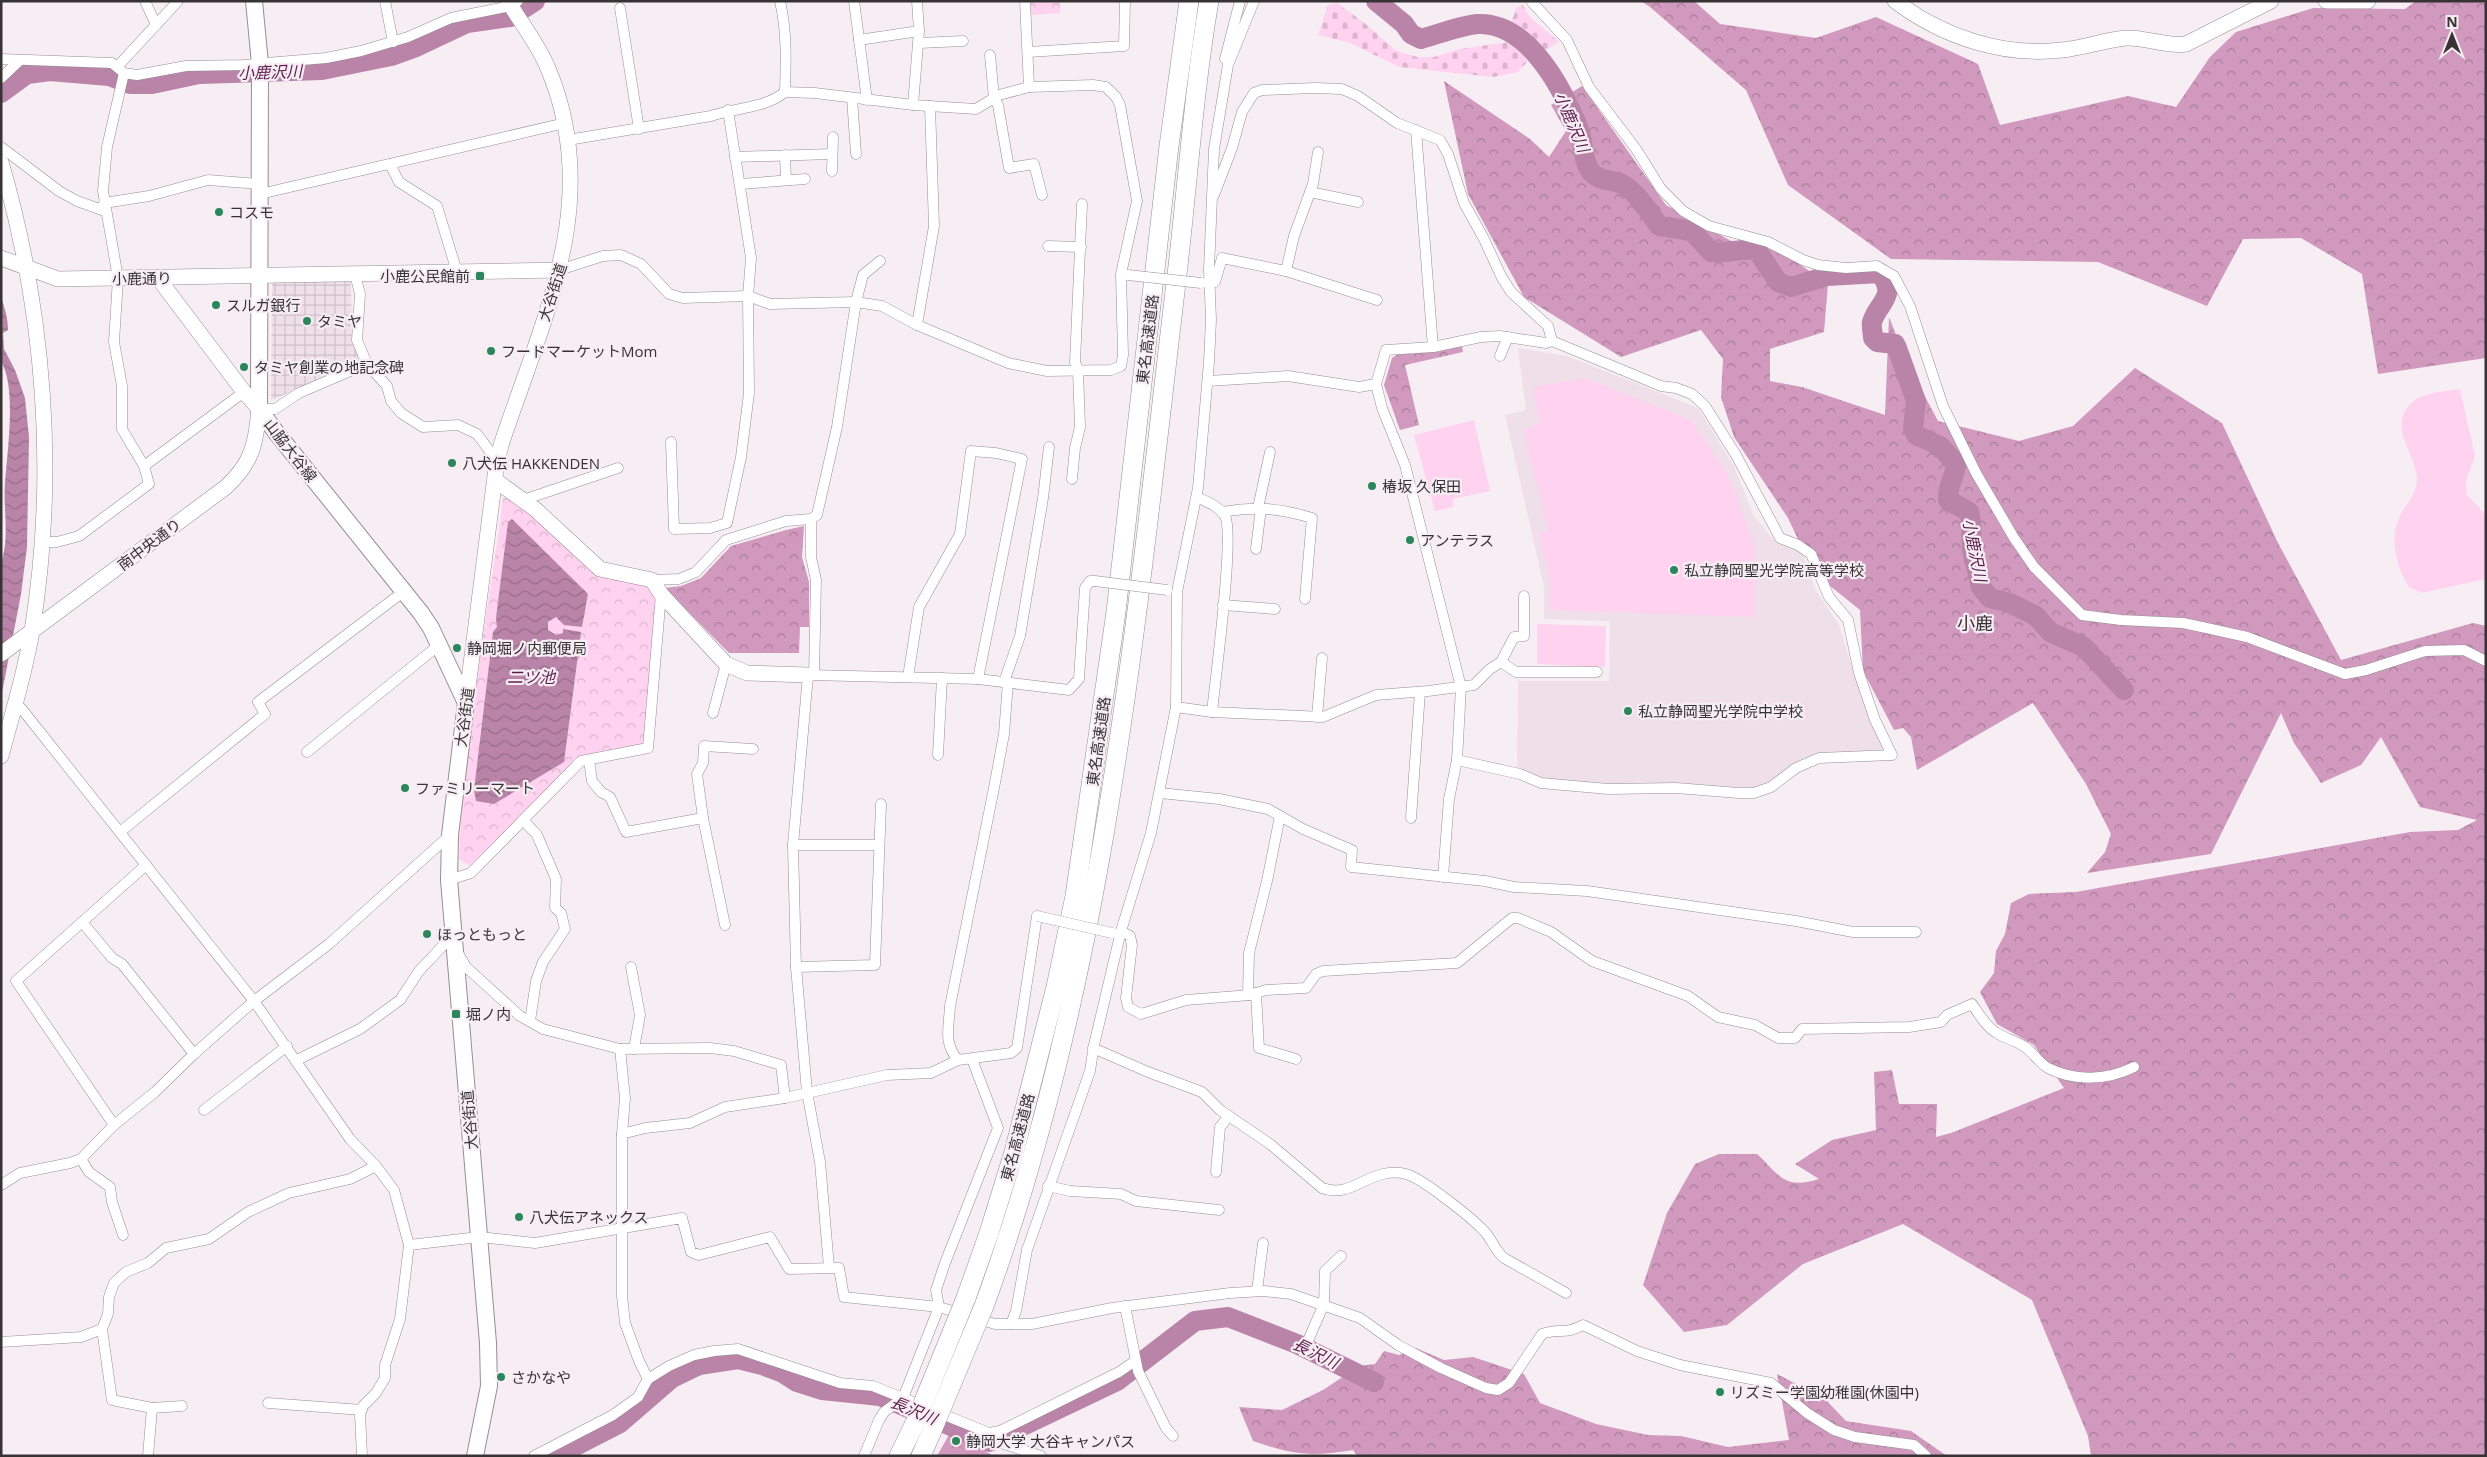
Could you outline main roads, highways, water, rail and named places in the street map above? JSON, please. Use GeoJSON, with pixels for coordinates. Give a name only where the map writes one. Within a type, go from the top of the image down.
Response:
{"type":"FeatureCollection","features":[{"type":"Feature","properties":{"kind":"highway","name":"東名高速道路"},"geometry":{"type":"LineString","coordinates":[[899,1456],[915,1423],[966,1298],[989,1233],[1014,1152],[1056,987],[1075,896],[1116,612],[1169,146],[1188,1]]}},
{"type":"Feature","properties":{"kind":"highway","name":"東名高速道路"},"geometry":{"type":"LineString","coordinates":[[921,1456],[984,1306],[1008,1242],[1040,1132],[1081,963],[1096,883],[1134,631],[1209,1]]}},
{"type":"Feature","properties":{"kind":"main road","name":"山脇大谷線"},"geometry":{"type":"LineString","coordinates":[[254,1],[260,71],[258,276],[260,409],[274,431],[421,613],[439,645],[466,702]]}},
{"type":"Feature","properties":{"kind":"main road","name":"大谷街道"},"geometry":{"type":"LineString","coordinates":[[466,702],[450,835],[449,880],[488,1343],[489,1386],[476,1456]]}},
{"type":"Feature","properties":{"kind":"water"},"geometry":{"type":"Polygon","coordinates":[[[1,297],[8,326],[8,330],[3,333],[4,349],[15,370],[25,398],[29,437],[27,547],[21,594],[1,698],[1,564],[6,533],[5,483],[10,404],[9,387],[1,361],[1,297]]]}},
{"type":"Feature","properties":{"kind":"water","name":"二ツ池"},"geometry":{"type":"Polygon","coordinates":[[[512,519],[588,594],[582,627],[564,625],[556,617],[548,622],[548,630],[556,635],[563,633],[563,629],[581,632],[564,762],[494,804],[476,801],[474,790],[493,632],[497,627],[496,618],[508,522],[512,519]]]}},
{"type":"Feature","properties":{"kind":"waterway","name":"小鹿沢川"},"geometry":{"type":"LineString","coordinates":[[1,93],[27,74],[50,71],[109,76],[130,84],[152,84],[199,74],[322,70],[391,56],[416,47],[467,23],[510,17],[535,1]]}},
{"type":"Feature","properties":{"kind":"waterway","name":"小鹿沢川"},"geometry":{"type":"LineString","coordinates":[[1376,1],[1404,24],[1411,34],[1421,39],[1456,28],[1477,24],[1495,26],[1512,34],[1527,45],[1541,61],[1563,96],[1581,135],[1586,163],[1589,169],[1595,176],[1620,183],[1634,193],[1659,226],[1692,231],[1711,252],[1757,250],[1778,282],[1791,287],[1827,276],[1880,273],[1885,281],[1887,294],[1872,322],[1873,338],[1877,342],[1895,344],[1897,348],[1916,401],[1913,428],[1916,435],[1940,446],[1956,464],[1948,500],[1969,512],[1972,549],[1980,586],[1990,598],[2010,603],[2036,616],[2050,632],[2084,647],[2124,690]]}},
{"type":"Feature","properties":{"kind":"waterway","name":"長沢川"},"geometry":{"type":"LineString","coordinates":[[556,1456],[620,1423],[672,1378],[699,1365],[738,1359],[762,1365],[783,1373],[797,1382],[822,1390],[880,1396],[989,1442],[1117,1381],[1195,1321],[1228,1317],[1297,1344],[1374,1382]]}},
{"type":"Feature","properties":{"kind":"place","name":"コスモ"},"geometry":{"type":"Point","coordinates":[219,212]}},
{"type":"Feature","properties":{"kind":"place","name":"小鹿公民館前"},"geometry":{"type":"Point","coordinates":[480,276]}},
{"type":"Feature","properties":{"kind":"place","name":"スルガ銀行"},"geometry":{"type":"Point","coordinates":[216,305]}},
{"type":"Feature","properties":{"kind":"place","name":"タミヤ"},"geometry":{"type":"Point","coordinates":[307,321]}},
{"type":"Feature","properties":{"kind":"place","name":"フードマーケットMom"},"geometry":{"type":"Point","coordinates":[491,351]}},
{"type":"Feature","properties":{"kind":"place","name":"タミヤ創業の地記念碑"},"geometry":{"type":"Point","coordinates":[244,367]}},
{"type":"Feature","properties":{"kind":"place","name":"八犬伝 HAKKENDEN"},"geometry":{"type":"Point","coordinates":[452,463]}},
{"type":"Feature","properties":{"kind":"place","name":"椿坂 久保田"},"geometry":{"type":"Point","coordinates":[1372,486]}},
{"type":"Feature","properties":{"kind":"place","name":"アンテラス"},"geometry":{"type":"Point","coordinates":[1410,540]}},
{"type":"Feature","properties":{"kind":"place","name":"私立静岡聖光学院高等学校"},"geometry":{"type":"Point","coordinates":[1674,570]}},
{"type":"Feature","properties":{"kind":"place","name":"静岡堀ノ内郵便局"},"geometry":{"type":"Point","coordinates":[457,648]}},
{"type":"Feature","properties":{"kind":"place","name":"私立静岡聖光学院中学校"},"geometry":{"type":"Point","coordinates":[1628,711]}},
{"type":"Feature","properties":{"kind":"place","name":"ファミリーマート"},"geometry":{"type":"Point","coordinates":[405,788]}},
{"type":"Feature","properties":{"kind":"place","name":"ほっともっと"},"geometry":{"type":"Point","coordinates":[427,934]}},
{"type":"Feature","properties":{"kind":"place","name":"堀ノ内"},"geometry":{"type":"Point","coordinates":[456,1014]}},
{"type":"Feature","properties":{"kind":"place","name":"八犬伝アネックス"},"geometry":{"type":"Point","coordinates":[519,1217]}},
{"type":"Feature","properties":{"kind":"place","name":"さかなや"},"geometry":{"type":"Point","coordinates":[501,1377]}},
{"type":"Feature","properties":{"kind":"place","name":"リズミー学園幼稚園(休園中)"},"geometry":{"type":"Point","coordinates":[1720,1392]}},
{"type":"Feature","properties":{"kind":"place","name":"静岡大学 大谷キャンパス"},"geometry":{"type":"Point","coordinates":[956,1441]}},
{"type":"Feature","properties":{"kind":"district","name":"小鹿"},"geometry":{"type":"Point","coordinates":[1975,623]}}]}
